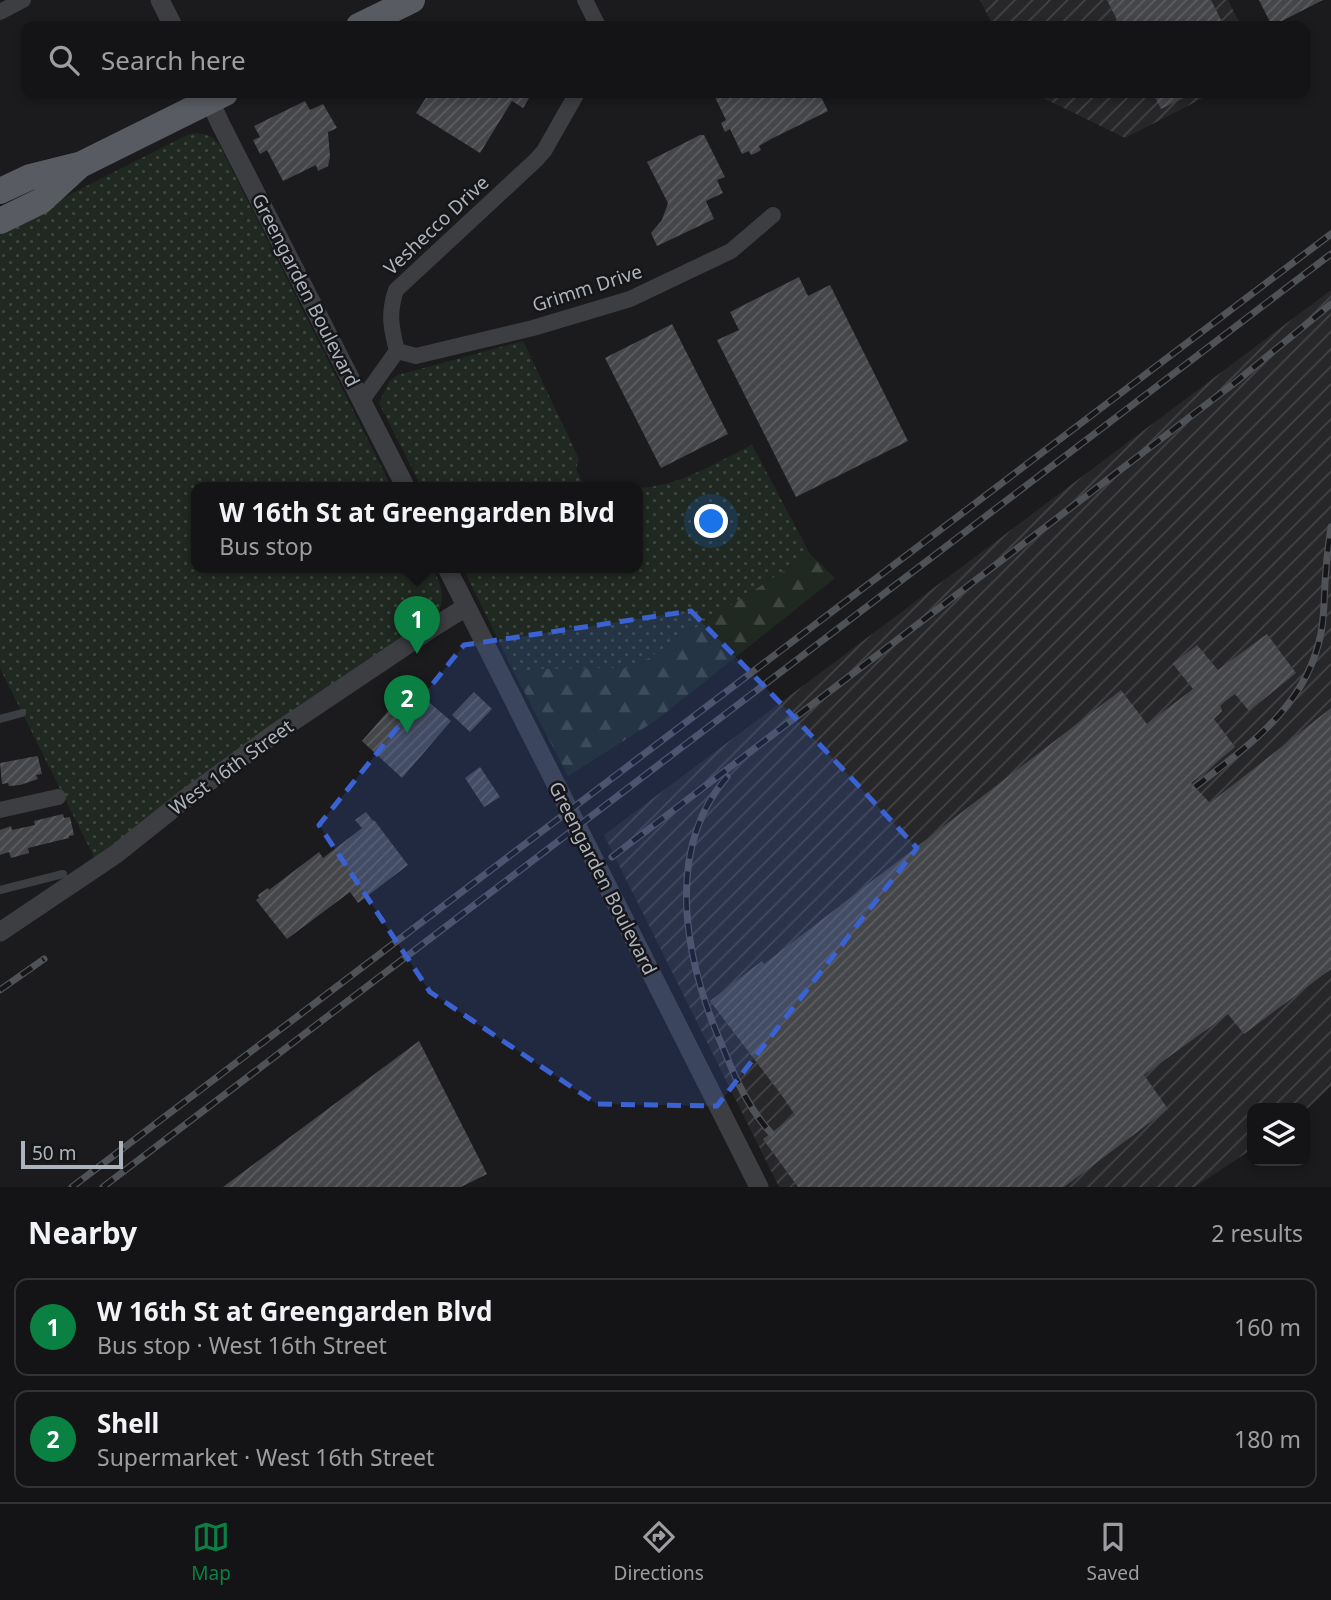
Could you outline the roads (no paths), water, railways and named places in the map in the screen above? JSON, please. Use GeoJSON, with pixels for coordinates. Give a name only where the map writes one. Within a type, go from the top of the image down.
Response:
{"type":"FeatureCollection","features":[{"type":"Feature","properties":{"kind":"main road"},"geometry":{"type":"LineString","coordinates":[[369,21],[412,0]]}},
{"type":"Feature","properties":{"kind":"main road"},"geometry":{"type":"LineString","coordinates":[[0,191],[30,177],[82,164],[208,98]]}},
{"type":"Feature","properties":{"kind":"main road"},"geometry":{"type":"LineString","coordinates":[[0,221],[41,201],[82,164]]}},
{"type":"Feature","properties":{"kind":"street"},"geometry":{"type":"LineString","coordinates":[[0,12],[23,0]]}},
{"type":"Feature","properties":{"kind":"street"},"geometry":{"type":"LineString","coordinates":[[160,0],[170,21]]}},
{"type":"Feature","properties":{"kind":"street"},"geometry":{"type":"LineString","coordinates":[[585,0],[596,21]]}},
{"type":"Feature","properties":{"kind":"street","name":"Greengarden Boulevard"},"geometry":{"type":"LineString","coordinates":[[215,98],[403,482]]}},
{"type":"Feature","properties":{"kind":"street","name":"Veshecco Drive"},"geometry":{"type":"LineString","coordinates":[[397,351],[390,324],[390,306],[396,290],[536,160],[574,98]]}},
{"type":"Feature","properties":{"kind":"street","name":"Grimm Drive"},"geometry":{"type":"LineString","coordinates":[[397,351],[416,356],[533,328],[630,299],[731,251],[773,215]]}},
{"type":"Feature","properties":{"kind":"street"},"geometry":{"type":"LineString","coordinates":[[362,400],[397,351]]}},
{"type":"Feature","properties":{"kind":"street","name":"Greengarden Boulevard"},"geometry":{"type":"LineString","coordinates":[[449,573],[759,1187]]}},
{"type":"Feature","properties":{"kind":"street","name":"West 16th Street"},"geometry":{"type":"LineString","coordinates":[[0,932],[116,854],[185,799],[288,724],[466,607]]}},
{"type":"Feature","properties":{"kind":"street"},"geometry":{"type":"LineString","coordinates":[[0,810],[58,797]]}},
{"type":"Feature","properties":{"kind":"lane"},"geometry":{"type":"LineString","coordinates":[[0,719],[22,713]]}},
{"type":"Feature","properties":{"kind":"lane"},"geometry":{"type":"LineString","coordinates":[[0,890],[63,874]]}},
{"type":"Feature","properties":{"kind":"railway"},"geometry":{"type":"LineString","coordinates":[[72,1187],[1331,234]]}},
{"type":"Feature","properties":{"kind":"railway"},"geometry":{"type":"LineString","coordinates":[[103,1187],[1331,254]]}},
{"type":"Feature","properties":{"kind":"railway"},"geometry":{"type":"LineString","coordinates":[[612,857],[1237,381],[1331,304]]}},
{"type":"Feature","properties":{"kind":"railway"},"geometry":{"type":"LineString","coordinates":[[1195,787],[1273,722],[1303,682],[1314,659],[1321,633],[1331,527]]}},
{"type":"Feature","properties":{"kind":"railway"},"geometry":{"type":"LineString","coordinates":[[727,777],[706,807],[693,840],[687,875],[691,947],[711,1018],[738,1083],[771,1133]]}},
{"type":"Feature","properties":{"kind":"railway"},"geometry":{"type":"LineString","coordinates":[[0,990],[44,959]]}},
{"type":"Feature","properties":{"kind":"place","name":"W 16th St at Greengarden Blvd"},"geometry":{"type":"Point","coordinates":[417,654]}},
{"type":"Feature","properties":{"kind":"place","name":"Shell"},"geometry":{"type":"Point","coordinates":[407,733]}}]}
